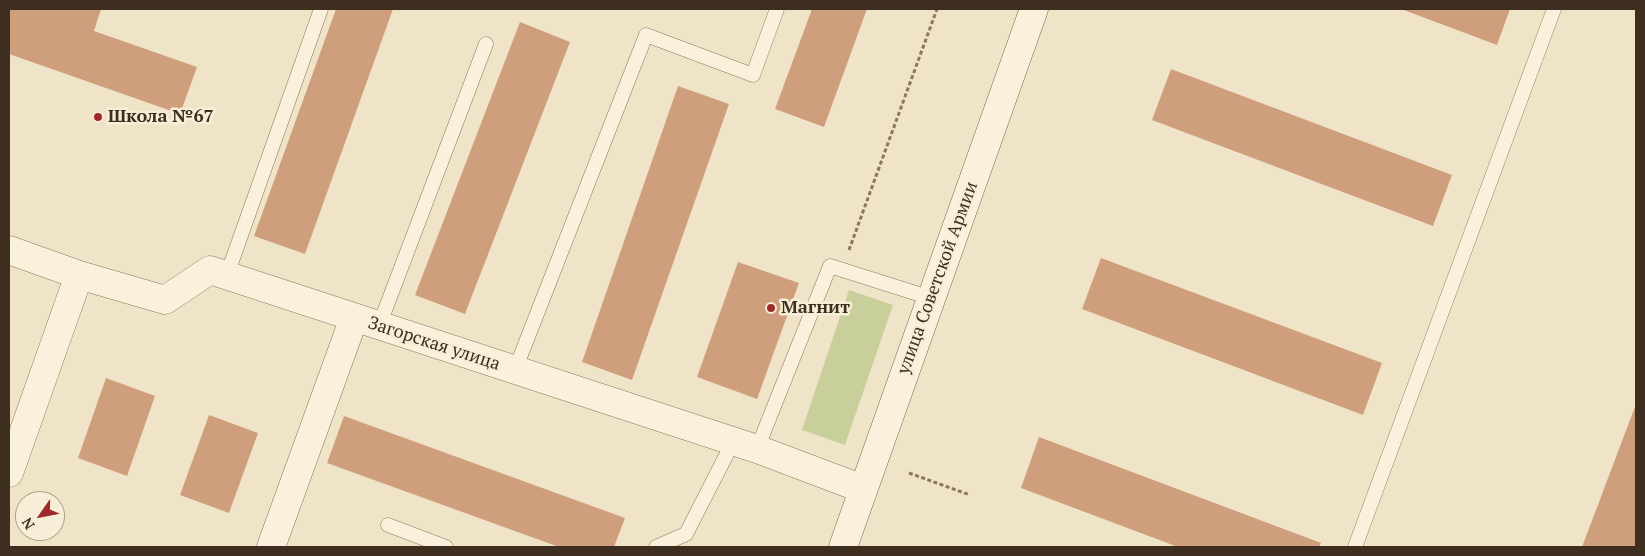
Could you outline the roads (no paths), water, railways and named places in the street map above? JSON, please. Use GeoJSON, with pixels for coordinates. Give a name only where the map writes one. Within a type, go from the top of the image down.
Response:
{"type":"FeatureCollection","features":[{"type":"Feature","properties":{"kind":"street","name":"улица Советской Армии"},"geometry":{"type":"LineString","coordinates":[[843,547],[1034,9]]}},
{"type":"Feature","properties":{"kind":"street","name":"Загорская улица"},"geometry":{"type":"LineString","coordinates":[[9,250],[165,300],[210,270],[745,445],[863,489]]}},
{"type":"Feature","properties":{"kind":"street"},"geometry":{"type":"LineString","coordinates":[[9,472],[79,274]]}},
{"type":"Feature","properties":{"kind":"street"},"geometry":{"type":"LineString","coordinates":[[271,547],[366,322]]}},
{"type":"Feature","properties":{"kind":"lane"},"geometry":{"type":"LineString","coordinates":[[227,275],[321,9]]}},
{"type":"Feature","properties":{"kind":"lane"},"geometry":{"type":"LineString","coordinates":[[515,370],[646,35],[753,75],[777,9]]}},
{"type":"Feature","properties":{"kind":"lane"},"geometry":{"type":"LineString","coordinates":[[1355,547],[1554,9]]}},
{"type":"Feature","properties":{"kind":"lane"},"geometry":{"type":"LineString","coordinates":[[366,322],[486,44]]}},
{"type":"Feature","properties":{"kind":"lane"},"geometry":{"type":"LineString","coordinates":[[656,547],[686,534],[745,445],[830,266],[931,298]]}},
{"type":"Feature","properties":{"kind":"lane"},"geometry":{"type":"LineString","coordinates":[[388,525],[446,547]]}},
{"type":"Feature","properties":{"kind":"place","name":"Школа №67"},"geometry":{"type":"Point","coordinates":[98,117]}},
{"type":"Feature","properties":{"kind":"place","name":"Магнит"},"geometry":{"type":"Point","coordinates":[771,308]}}]}
